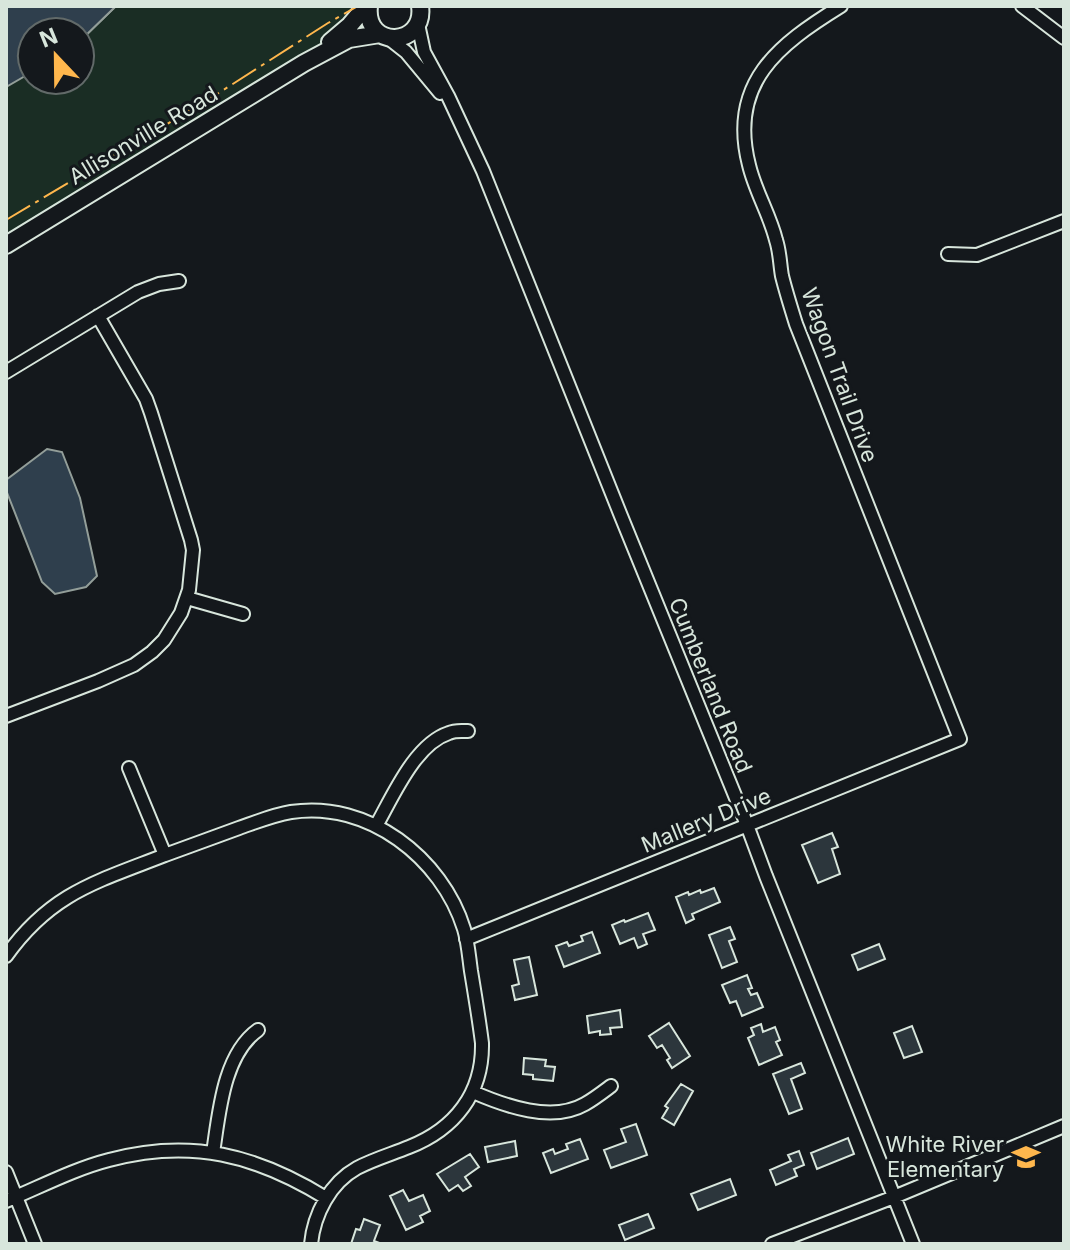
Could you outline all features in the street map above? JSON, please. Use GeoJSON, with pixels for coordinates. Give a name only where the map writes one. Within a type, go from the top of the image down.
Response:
{"type":"FeatureCollection","features":[{"type":"Feature","properties":{"kind":"main road"},"geometry":{"type":"LineString","coordinates":[[367,6],[371,25],[384,36]]}},
{"type":"Feature","properties":{"kind":"main road","name":"Allisonville Road"},"geometry":{"type":"LineString","coordinates":[[304,63],[350,25],[367,6]]}},
{"type":"Feature","properties":{"kind":"main road","name":"Allisonville Road"},"geometry":{"type":"LineString","coordinates":[[6,245],[304,63],[349,39],[409,35],[422,13]]}},
{"type":"Feature","properties":{"kind":"street","name":"Wagon Trail Drive"},"geometry":{"type":"LineString","coordinates":[[841,6],[802,32],[763,67],[751,92],[744,136],[749,167],[777,240],[782,275],[796,324],[960,739]]}},
{"type":"Feature","properties":{"kind":"street"},"geometry":{"type":"LineString","coordinates":[[1022,6],[1064,38]]}},
{"type":"Feature","properties":{"kind":"street","name":"Cumberland Road"},"geometry":{"type":"LineString","coordinates":[[422,13],[424,52],[470,142],[913,1244]]}},
{"type":"Feature","properties":{"kind":"street","name":"Cumberland Road"},"geometry":{"type":"LineString","coordinates":[[384,36],[406,52],[432,82],[470,142]]}},
{"type":"Feature","properties":{"kind":"street"},"geometry":{"type":"LineString","coordinates":[[948,254],[977,255],[1064,221]]}},
{"type":"Feature","properties":{"kind":"street"},"geometry":{"type":"LineString","coordinates":[[6,372],[149,287],[179,281]]}},
{"type":"Feature","properties":{"kind":"street"},"geometry":{"type":"LineString","coordinates":[[6,716],[98,681],[144,659],[164,640],[187,598],[192,566],[191,540],[151,413],[98,316]]}},
{"type":"Feature","properties":{"kind":"street"},"geometry":{"type":"LineString","coordinates":[[187,598],[243,614]]}},
{"type":"Feature","properties":{"kind":"street"},"geometry":{"type":"LineString","coordinates":[[376,826],[399,784],[422,752],[442,736],[455,731],[468,731]]}},
{"type":"Feature","properties":{"kind":"street","name":"Mallery Drive"},"geometry":{"type":"LineString","coordinates":[[466,939],[960,739]]}},
{"type":"Feature","properties":{"kind":"street"},"geometry":{"type":"LineString","coordinates":[[129,768],[165,855]]}},
{"type":"Feature","properties":{"kind":"street"},"geometry":{"type":"LineString","coordinates":[[6,956],[32,923],[68,895],[109,876],[272,816],[305,811],[340,814],[376,826],[415,853],[450,896],[466,939],[482,1043],[473,1092],[458,1114],[433,1136],[356,1168],[344,1177],[326,1198],[314,1226],[311,1244]]}},
{"type":"Feature","properties":{"kind":"street"},"geometry":{"type":"LineString","coordinates":[[213,1153],[231,1065],[244,1043],[258,1030]]}},
{"type":"Feature","properties":{"kind":"street"},"geometry":{"type":"LineString","coordinates":[[473,1092],[502,1104],[556,1112],[585,1104],[611,1086]]}},
{"type":"Feature","properties":{"kind":"street"},"geometry":{"type":"LineString","coordinates":[[772,1244],[1064,1126]]}},
{"type":"Feature","properties":{"kind":"street"},"geometry":{"type":"LineString","coordinates":[[11,1199],[110,1159],[163,1151],[213,1153],[242,1159],[298,1181],[326,1198]]}},
{"type":"Feature","properties":{"kind":"street"},"geometry":{"type":"LineString","coordinates":[[6,1172],[11,1199],[35,1244]]}},
{"type":"Feature","properties":{"kind":"green space"},"geometry":{"type":"Polygon","coordinates":[[[116,6],[359,6],[349,39],[6,245],[6,84],[16,78],[16,96],[96,96],[96,25],[116,6]]]}},
{"type":"Feature","properties":{"kind":"water"},"geometry":{"type":"Polygon","coordinates":[[[6,6],[116,6],[96,25],[96,16],[16,16],[16,81],[6,87],[6,6]]]}},
{"type":"Feature","properties":{"kind":"water"},"geometry":{"type":"Polygon","coordinates":[[[47,449],[62,452],[80,498],[97,576],[86,587],[55,594],[42,582],[6,490],[6,480],[47,449]]]}},
{"type":"Feature","properties":{"kind":"building"},"geometry":{"type":"Polygon","coordinates":[[[832,833],[838,847],[832,849],[840,874],[818,883],[802,845],[832,833]]]}},
{"type":"Feature","properties":{"kind":"building"},"geometry":{"type":"Polygon","coordinates":[[[714,888],[720,902],[692,914],[694,919],[686,923],[676,897],[714,888]]]}},
{"type":"Feature","properties":{"kind":"building"},"geometry":{"type":"Polygon","coordinates":[[[648,913],[655,930],[643,934],[647,944],[638,948],[634,938],[620,944],[612,925],[648,913]]]}},
{"type":"Feature","properties":{"kind":"building"},"geometry":{"type":"Polygon","coordinates":[[[730,927],[735,939],[729,941],[737,962],[722,968],[709,935],[730,927]]]}},
{"type":"Feature","properties":{"kind":"building"},"geometry":{"type":"Polygon","coordinates":[[[592,932],[600,953],[564,967],[556,946],[583,941],[581,936],[592,932]]]}},
{"type":"Feature","properties":{"kind":"building"},"geometry":{"type":"Polygon","coordinates":[[[879,944],[885,959],[858,970],[852,955],[879,944]]]}},
{"type":"Feature","properties":{"kind":"building"},"geometry":{"type":"Polygon","coordinates":[[[529,957],[537,995],[515,1000],[512,986],[519,984],[514,960],[529,957]]]}},
{"type":"Feature","properties":{"kind":"building"},"geometry":{"type":"Polygon","coordinates":[[[747,975],[751,995],[757,993],[763,1007],[742,1016],[736,1001],[730,1003],[722,985],[747,975]]]}},
{"type":"Feature","properties":{"kind":"building"},"geometry":{"type":"Polygon","coordinates":[[[620,1010],[622,1027],[610,1028],[611,1034],[600,1035],[600,1031],[589,1033],[587,1016],[620,1010]]]}},
{"type":"Feature","properties":{"kind":"building"},"geometry":{"type":"Polygon","coordinates":[[[669,1023],[690,1056],[672,1068],[662,1045],[657,1048],[649,1036],[669,1023]]]}},
{"type":"Feature","properties":{"kind":"building"},"geometry":{"type":"Polygon","coordinates":[[[761,1024],[763,1032],[775,1027],[780,1040],[776,1042],[782,1055],[759,1065],[748,1038],[754,1035],[751,1028],[761,1024]]]}},
{"type":"Feature","properties":{"kind":"building"},"geometry":{"type":"Polygon","coordinates":[[[912,1026],[922,1052],[904,1058],[894,1033],[912,1026]]]}},
{"type":"Feature","properties":{"kind":"building"},"geometry":{"type":"Polygon","coordinates":[[[524,1058],[546,1060],[545,1066],[555,1067],[553,1081],[533,1079],[533,1075],[523,1074],[524,1058]]]}},
{"type":"Feature","properties":{"kind":"building"},"geometry":{"type":"Polygon","coordinates":[[[801,1063],[805,1073],[791,1079],[802,1109],[789,1114],[773,1074],[801,1063]]]}},
{"type":"Feature","properties":{"kind":"building"},"geometry":{"type":"Polygon","coordinates":[[[681,1084],[693,1091],[674,1125],[662,1118],[668,1108],[665,1106],[681,1084]]]}},
{"type":"Feature","properties":{"kind":"building"},"geometry":{"type":"Polygon","coordinates":[[[636,1124],[647,1155],[611,1168],[604,1150],[626,1142],[621,1129],[636,1124]]]}},
{"type":"Feature","properties":{"kind":"building"},"geometry":{"type":"Polygon","coordinates":[[[848,1138],[854,1154],[817,1169],[811,1153],[848,1138]]]}},
{"type":"Feature","properties":{"kind":"building"},"geometry":{"type":"Polygon","coordinates":[[[580,1139],[588,1159],[551,1173],[543,1153],[553,1149],[555,1154],[568,1149],[566,1144],[580,1139]]]}},
{"type":"Feature","properties":{"kind":"building"},"geometry":{"type":"Polygon","coordinates":[[[515,1141],[517,1156],[488,1162],[485,1147],[515,1141]]]}},
{"type":"Feature","properties":{"kind":"building"},"geometry":{"type":"Polygon","coordinates":[[[799,1151],[804,1165],[794,1169],[797,1176],[776,1185],[770,1170],[791,1161],[788,1155],[799,1151]]]}},
{"type":"Feature","properties":{"kind":"building"},"geometry":{"type":"Polygon","coordinates":[[[470,1154],[479,1167],[465,1177],[471,1186],[463,1191],[458,1185],[449,1191],[437,1174],[470,1154]]]}},
{"type":"Feature","properties":{"kind":"building"},"geometry":{"type":"Polygon","coordinates":[[[730,1179],[736,1195],[698,1210],[691,1194],[730,1179]]]}},
{"type":"Feature","properties":{"kind":"building"},"geometry":{"type":"Polygon","coordinates":[[[403,1190],[409,1201],[423,1195],[430,1211],[420,1216],[423,1222],[406,1230],[390,1196],[403,1190]]]}},
{"type":"Feature","properties":{"kind":"building"},"geometry":{"type":"Polygon","coordinates":[[[648,1214],[654,1228],[625,1240],[619,1225],[648,1214]]]}},
{"type":"Feature","properties":{"kind":"building"},"geometry":{"type":"Polygon","coordinates":[[[364,1219],[380,1225],[374,1241],[382,1244],[351,1244],[356,1229],[360,1230],[364,1219]]]}},
{"type":"Feature","properties":{"kind":"power"},"geometry":{"type":"LineString","coordinates":[[6,220],[358,6]]}},
{"type":"Feature","properties":{"kind":"place","name":"White River Elementary"},"geometry":{"type":"Point","coordinates":[1026,1157]}}]}
